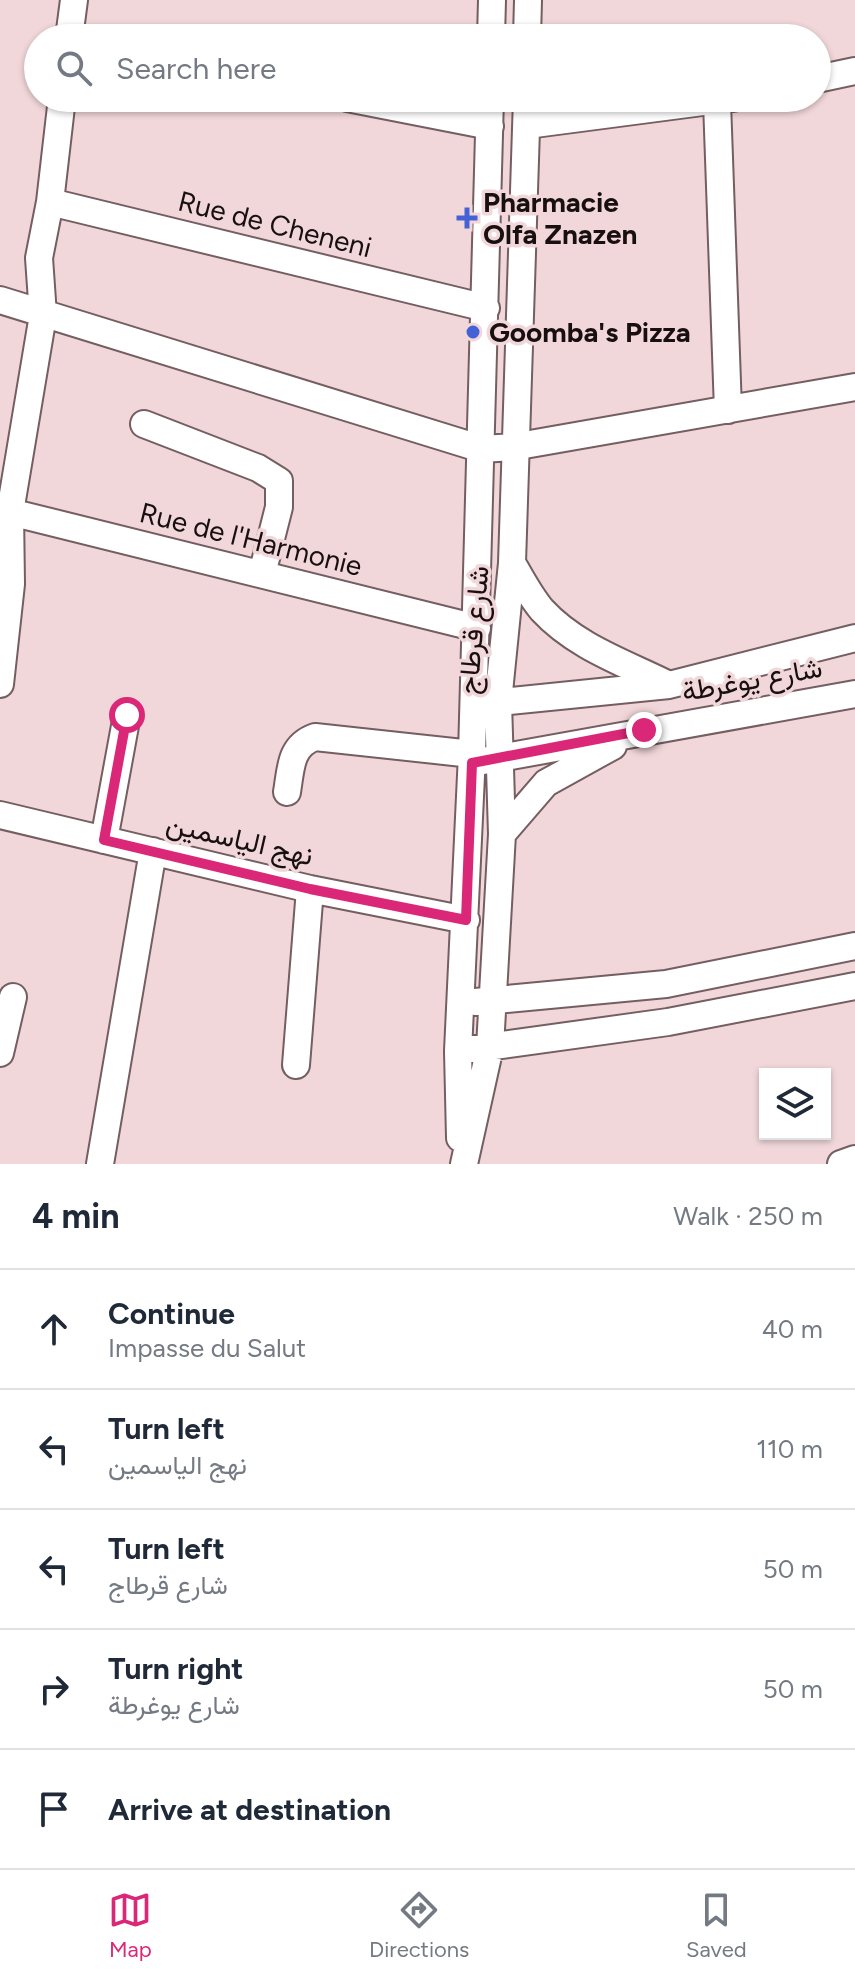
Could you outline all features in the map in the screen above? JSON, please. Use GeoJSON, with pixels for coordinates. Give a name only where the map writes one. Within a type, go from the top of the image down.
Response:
{"type":"FeatureCollection","features":[{"type":"Feature","properties":{"kind":"street"},"geometry":{"type":"LineString","coordinates":[[71,24],[74,0]]}},
{"type":"Feature","properties":{"kind":"street"},"geometry":{"type":"LineString","coordinates":[[491,24],[492,0]]}},
{"type":"Feature","properties":{"kind":"street"},"geometry":{"type":"LineString","coordinates":[[527,24],[528,0]]}},
{"type":"Feature","properties":{"kind":"street"},"geometry":{"type":"LineString","coordinates":[[831,76],[855,71]]}},
{"type":"Feature","properties":{"kind":"street"},"geometry":{"type":"LineString","coordinates":[[0,679],[11,584],[8,464],[43,315],[39,258],[50,202],[60,112]]}},
{"type":"Feature","properties":{"kind":"street"},"geometry":{"type":"LineString","coordinates":[[418,112],[490,126]]}},
{"type":"Feature","properties":{"kind":"street","name":"شارع قرطاج"},"geometry":{"type":"LineString","coordinates":[[486,704],[477,628],[490,112]]}},
{"type":"Feature","properties":{"kind":"street","name":"شارع قرطاج"},"geometry":{"type":"LineString","coordinates":[[462,1164],[458,1051],[466,920],[486,704],[512,563],[513,447],[527,112]]}},
{"type":"Feature","properties":{"kind":"street"},"geometry":{"type":"LineString","coordinates":[[527,125],[630,112]]}},
{"type":"Feature","properties":{"kind":"street"},"geometry":{"type":"LineString","coordinates":[[725,112],[728,410]]}},
{"type":"Feature","properties":{"kind":"street","name":"Rue de Cheneni"},"geometry":{"type":"LineString","coordinates":[[50,202],[486,308]]}},
{"type":"Feature","properties":{"kind":"street"},"geometry":{"type":"LineString","coordinates":[[0,300],[482,449],[513,447],[855,387]]}},
{"type":"Feature","properties":{"kind":"street"},"geometry":{"type":"LineString","coordinates":[[144,424],[258,468],[279,481],[279,507],[262,574]]}},
{"type":"Feature","properties":{"kind":"street","name":"Rue de l'Harmonie"},"geometry":{"type":"LineString","coordinates":[[10,512],[477,628]]}},
{"type":"Feature","properties":{"kind":"street"},"geometry":{"type":"LineString","coordinates":[[512,563],[540,607],[555,623],[606,656],[669,685]]}},
{"type":"Feature","properties":{"kind":"street","name":"شارع يوغرطة"},"geometry":{"type":"LineString","coordinates":[[486,704],[669,685],[855,638]]}},
{"type":"Feature","properties":{"kind":"street","name":"شارع يوغرطة"},"geometry":{"type":"LineString","coordinates":[[287,792],[294,753],[303,742],[315,737],[481,759],[855,694]]}},
{"type":"Feature","properties":{"kind":"street"},"geometry":{"type":"LineString","coordinates":[[104,840],[127,715]]}},
{"type":"Feature","properties":{"kind":"street"},"geometry":{"type":"LineString","coordinates":[[502,834],[546,783],[584,759],[644,730]]}},
{"type":"Feature","properties":{"kind":"street","name":"شارع قرطاج"},"geometry":{"type":"LineString","coordinates":[[462,1164],[490,1047],[502,834],[481,759]]}},
{"type":"Feature","properties":{"kind":"street","name":"نهج الياسمين"},"geometry":{"type":"LineString","coordinates":[[1,819],[310,889],[466,920]]}},
{"type":"Feature","properties":{"kind":"street"},"geometry":{"type":"LineString","coordinates":[[100,1164],[153,851]]}},
{"type":"Feature","properties":{"kind":"street"},"geometry":{"type":"LineString","coordinates":[[296,1065],[310,889]]}},
{"type":"Feature","properties":{"kind":"street"},"geometry":{"type":"LineString","coordinates":[[461,1003],[666,984],[855,946]]}},
{"type":"Feature","properties":{"kind":"street"},"geometry":{"type":"LineString","coordinates":[[458,1051],[668,1022],[855,986]]}},
{"type":"Feature","properties":{"kind":"street"},"geometry":{"type":"LineString","coordinates":[[0,1053],[13,997]]}},
{"type":"Feature","properties":{"kind":"street"},"geometry":{"type":"LineString","coordinates":[[841,1164],[855,1159]]}},
{"type":"Feature","properties":{"kind":"place","name":"Pharmacie Olfa Znazen"},"geometry":{"type":"Point","coordinates":[467,218]}},
{"type":"Feature","properties":{"kind":"place","name":"Goomba's Pizza"},"geometry":{"type":"Point","coordinates":[473,332]}},
{"type":"Feature","properties":{"kind":"route"},"geometry":{"type":"LineString","coordinates":[[127,715],[104,840],[310,889],[466,920],[472,763],[644,730]]}}]}
